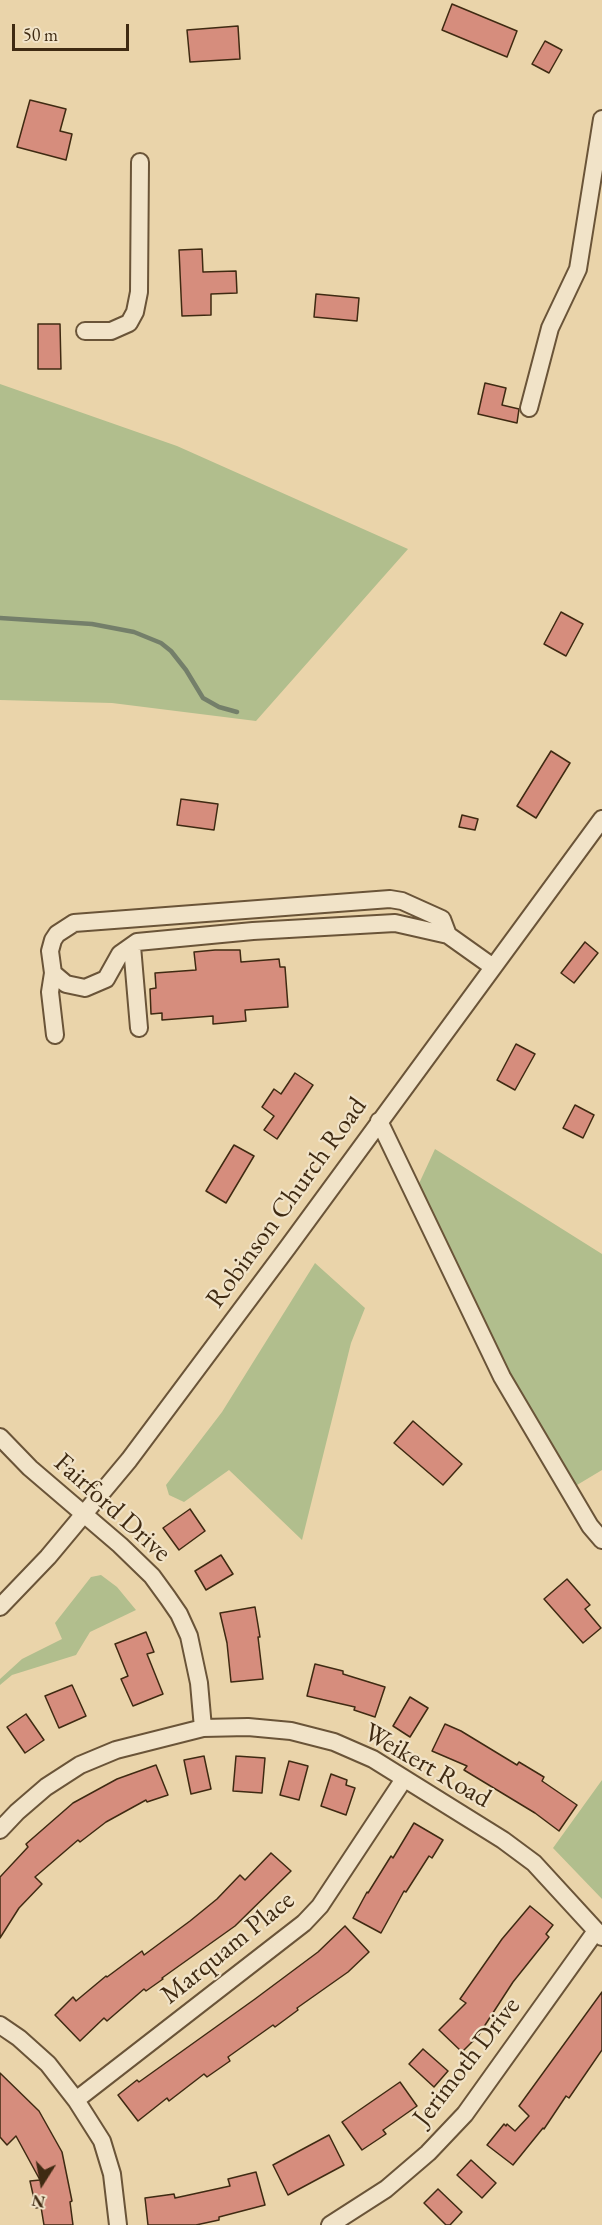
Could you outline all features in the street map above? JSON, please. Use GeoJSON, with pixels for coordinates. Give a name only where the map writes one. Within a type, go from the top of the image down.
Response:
{"type":"FeatureCollection","features":[{"type":"Feature","properties":{"kind":"street"},"geometry":{"type":"LineString","coordinates":[[529,408],[550,328],[578,269],[602,119]]}},
{"type":"Feature","properties":{"kind":"street"},"geometry":{"type":"LineString","coordinates":[[85,331],[111,331],[129,323],[135,312],[139,292],[140,162]]}},
{"type":"Feature","properties":{"kind":"street","name":"Robinson Church Road"},"geometry":{"type":"LineString","coordinates":[[0,1607],[48,1557],[129,1460],[602,819]]}},
{"type":"Feature","properties":{"kind":"street"},"geometry":{"type":"LineString","coordinates":[[55,1035],[50,951],[53,940],[74,923],[390,899],[402,901],[442,919],[448,934]]}},
{"type":"Feature","properties":{"kind":"street"},"geometry":{"type":"LineString","coordinates":[[53,974],[66,984],[92,987],[106,979],[120,954],[137,942],[384,923],[407,925],[448,934],[493,967]]}},
{"type":"Feature","properties":{"kind":"street"},"geometry":{"type":"LineString","coordinates":[[132,946],[139,1028]]}},
{"type":"Feature","properties":{"kind":"street"},"geometry":{"type":"LineString","coordinates":[[379,1121],[502,1377],[590,1527],[602,1540]]}},
{"type":"Feature","properties":{"kind":"street","name":"Fairford Drive"},"geometry":{"type":"LineString","coordinates":[[0,1437],[18,1458],[152,1576],[179,1614],[189,1636],[195,1661],[202,1728]]}},
{"type":"Feature","properties":{"kind":"street","name":"Weikert Road"},"geometry":{"type":"LineString","coordinates":[[0,1830],[46,1787],[80,1765],[116,1750],[202,1728],[248,1727],[291,1731],[333,1742],[373,1759],[503,1840],[534,1863],[599,1934]]}},
{"type":"Feature","properties":{"kind":"street","name":"Marquam Place"},"geometry":{"type":"LineString","coordinates":[[76,2100],[304,1923],[320,1906],[404,1779]]}},
{"type":"Feature","properties":{"kind":"street","name":"Jerimoth Drive"},"geometry":{"type":"LineString","coordinates":[[330,2225],[387,2189],[428,2153],[465,2114],[599,1934]]}},
{"type":"Feature","properties":{"kind":"street"},"geometry":{"type":"LineString","coordinates":[[0,2025],[19,2038],[48,2064],[76,2100],[102,2141],[112,2174],[118,2225]]}},
{"type":"Feature","properties":{"kind":"green space"},"geometry":{"type":"Polygon","coordinates":[[[0,384],[177,446],[408,549],[256,721],[112,703],[0,700],[0,384]]]}},
{"type":"Feature","properties":{"kind":"green space"},"geometry":{"type":"Polygon","coordinates":[[[435,1149],[602,1254],[602,1470],[567,1491],[416,1190],[435,1149]]]}},
{"type":"Feature","properties":{"kind":"green space"},"geometry":{"type":"Polygon","coordinates":[[[315,1263],[365,1308],[351,1343],[302,1540],[229,1470],[184,1502],[169,1495],[166,1485],[222,1412],[315,1263]]]}},
{"type":"Feature","properties":{"kind":"green space"},"geometry":{"type":"Polygon","coordinates":[[[101,1575],[117,1587],[136,1610],[90,1632],[76,1655],[12,1675],[0,1685],[0,1679],[22,1659],[62,1639],[55,1623],[91,1577],[101,1575]]]}},
{"type":"Feature","properties":{"kind":"green space"},"geometry":{"type":"Polygon","coordinates":[[[602,1780],[602,1899],[553,1848],[602,1780]]]}},
{"type":"Feature","properties":{"kind":"building"},"geometry":{"type":"Polygon","coordinates":[[[452,4],[517,31],[507,57],[442,30],[452,4]]]}},
{"type":"Feature","properties":{"kind":"building"},"geometry":{"type":"Polygon","coordinates":[[[238,26],[240,59],[190,62],[187,30],[238,26]]]}},
{"type":"Feature","properties":{"kind":"building"},"geometry":{"type":"Polygon","coordinates":[[[545,41],[562,50],[549,73],[532,64],[545,41]]]}},
{"type":"Feature","properties":{"kind":"building"},"geometry":{"type":"Polygon","coordinates":[[[30,100],[66,109],[60,131],[72,134],[66,160],[17,147],[30,100]]]}},
{"type":"Feature","properties":{"kind":"building"},"geometry":{"type":"Polygon","coordinates":[[[202,249],[203,272],[236,271],[237,293],[211,294],[211,315],[182,316],[179,250],[202,249]]]}},
{"type":"Feature","properties":{"kind":"building"},"geometry":{"type":"Polygon","coordinates":[[[316,294],[359,298],[357,321],[314,317],[316,294]]]}},
{"type":"Feature","properties":{"kind":"building"},"geometry":{"type":"Polygon","coordinates":[[[38,324],[60,324],[61,369],[38,369],[38,324]]]}},
{"type":"Feature","properties":{"kind":"building"},"geometry":{"type":"Polygon","coordinates":[[[485,383],[506,388],[502,405],[519,409],[517,423],[478,414],[485,383]]]}},
{"type":"Feature","properties":{"kind":"building"},"geometry":{"type":"Polygon","coordinates":[[[561,612],[583,624],[566,656],[544,644],[561,612]]]}},
{"type":"Feature","properties":{"kind":"building"},"geometry":{"type":"Polygon","coordinates":[[[551,751],[570,763],[536,818],[517,806],[551,751]]]}},
{"type":"Feature","properties":{"kind":"building"},"geometry":{"type":"Polygon","coordinates":[[[181,799],[218,804],[214,830],[177,825],[181,799]]]}},
{"type":"Feature","properties":{"kind":"building"},"geometry":{"type":"Polygon","coordinates":[[[462,815],[478,819],[475,830],[459,827],[462,815]]]}},
{"type":"Feature","properties":{"kind":"building"},"geometry":{"type":"Polygon","coordinates":[[[585,942],[598,953],[574,983],[561,973],[585,942]]]}},
{"type":"Feature","properties":{"kind":"building"},"geometry":{"type":"Polygon","coordinates":[[[240,950],[241,962],[279,959],[280,967],[285,967],[288,1007],[245,1010],[246,1021],[213,1024],[213,1016],[162,1020],[162,1013],[151,1014],[150,989],[156,988],[155,973],[196,970],[194,952],[240,950]]]}},
{"type":"Feature","properties":{"kind":"building"},"geometry":{"type":"Polygon","coordinates":[[[516,1044],[535,1054],[515,1090],[497,1080],[516,1044]]]}},
{"type":"Feature","properties":{"kind":"building"},"geometry":{"type":"Polygon","coordinates":[[[295,1073],[313,1085],[277,1139],[264,1130],[274,1116],[262,1107],[274,1089],[281,1094],[295,1073]]]}},
{"type":"Feature","properties":{"kind":"building"},"geometry":{"type":"Polygon","coordinates":[[[575,1105],[594,1115],[583,1138],[563,1128],[575,1105]]]}},
{"type":"Feature","properties":{"kind":"building"},"geometry":{"type":"Polygon","coordinates":[[[234,1145],[254,1156],[226,1203],[206,1191],[234,1145]]]}},
{"type":"Feature","properties":{"kind":"building"},"geometry":{"type":"Polygon","coordinates":[[[413,1421],[462,1464],[443,1485],[394,1443],[413,1421]]]}},
{"type":"Feature","properties":{"kind":"building"},"geometry":{"type":"Polygon","coordinates":[[[190,1509],[205,1531],[179,1550],[163,1528],[190,1509]]]}},
{"type":"Feature","properties":{"kind":"building"},"geometry":{"type":"Polygon","coordinates":[[[221,1555],[233,1574],[206,1590],[195,1571],[221,1555]]]}},
{"type":"Feature","properties":{"kind":"building"},"geometry":{"type":"Polygon","coordinates":[[[567,1579],[590,1605],[585,1609],[601,1628],[583,1643],[544,1599],[567,1579]]]}},
{"type":"Feature","properties":{"kind":"building"},"geometry":{"type":"Polygon","coordinates":[[[255,1607],[263,1679],[231,1682],[227,1643],[220,1613],[255,1607]]]}},
{"type":"Feature","properties":{"kind":"building"},"geometry":{"type":"Polygon","coordinates":[[[146,1632],[154,1652],[147,1654],[163,1694],[133,1706],[121,1679],[128,1676],[115,1644],[146,1632]]]}},
{"type":"Feature","properties":{"kind":"building"},"geometry":{"type":"Polygon","coordinates":[[[315,1664],[343,1671],[343,1674],[385,1687],[375,1717],[354,1710],[355,1707],[307,1696],[315,1664]]]}},
{"type":"Feature","properties":{"kind":"building"},"geometry":{"type":"Polygon","coordinates":[[[72,1685],[86,1716],[59,1728],[45,1696],[72,1685]]]}},
{"type":"Feature","properties":{"kind":"building"},"geometry":{"type":"Polygon","coordinates":[[[410,1697],[428,1708],[410,1737],[393,1726],[410,1697]]]}},
{"type":"Feature","properties":{"kind":"building"},"geometry":{"type":"Polygon","coordinates":[[[26,1714],[44,1740],[25,1753],[7,1727],[26,1714]]]}},
{"type":"Feature","properties":{"kind":"building"},"geometry":{"type":"Polygon","coordinates":[[[445,1724],[461,1731],[517,1765],[519,1762],[544,1777],[542,1781],[577,1805],[559,1831],[535,1813],[464,1770],[467,1766],[432,1751],[445,1724]]]}},
{"type":"Feature","properties":{"kind":"building"},"geometry":{"type":"Polygon","coordinates":[[[204,1756],[211,1789],[191,1794],[184,1760],[204,1756]]]}},
{"type":"Feature","properties":{"kind":"building"},"geometry":{"type":"Polygon","coordinates":[[[236,1756],[265,1758],[262,1793],[233,1791],[236,1756]]]}},
{"type":"Feature","properties":{"kind":"building"},"geometry":{"type":"Polygon","coordinates":[[[289,1761],[308,1766],[299,1800],[280,1795],[289,1761]]]}},
{"type":"Feature","properties":{"kind":"building"},"geometry":{"type":"Polygon","coordinates":[[[156,1765],[168,1795],[147,1802],[146,1800],[106,1822],[80,1842],[78,1840],[35,1877],[42,1884],[19,1908],[0,1938],[0,1877],[28,1847],[26,1844],[73,1803],[117,1779],[156,1765]]]}},
{"type":"Feature","properties":{"kind":"building"},"geometry":{"type":"Polygon","coordinates":[[[331,1774],[347,1780],[346,1785],[355,1788],[346,1815],[321,1806],[331,1774]]]}},
{"type":"Feature","properties":{"kind":"building"},"geometry":{"type":"Polygon","coordinates":[[[414,1823],[443,1840],[432,1858],[429,1856],[406,1892],[404,1891],[381,1933],[353,1918],[367,1892],[391,1856],[393,1858],[414,1823]]]}},
{"type":"Feature","properties":{"kind":"building"},"geometry":{"type":"Polygon","coordinates":[[[271,1853],[291,1871],[235,1926],[146,1991],[144,1989],[107,2021],[104,2018],[80,2041],[55,2015],[73,1997],[76,2001],[106,1976],[142,1951],[144,1955],[190,1921],[217,1899],[240,1875],[245,1880],[271,1853]]]}},
{"type":"Feature","properties":{"kind":"building"},"geometry":{"type":"Polygon","coordinates":[[[530,1906],[553,1925],[546,1934],[549,1937],[513,1982],[478,2036],[462,2052],[439,2030],[466,2003],[460,1999],[502,1939],[530,1906]]]}},
{"type":"Feature","properties":{"kind":"building"},"geometry":{"type":"Polygon","coordinates":[[[345,1926],[369,1952],[348,1972],[297,2008],[298,2010],[275,2027],[273,2025],[228,2057],[230,2061],[207,2077],[204,2074],[169,2101],[167,2098],[138,2121],[118,2095],[255,1999],[318,1952],[345,1926]]]}},
{"type":"Feature","properties":{"kind":"building"},"geometry":{"type":"Polygon","coordinates":[[[602,1992],[602,2050],[569,2098],[566,2096],[544,2129],[513,2165],[487,2145],[504,2124],[515,2131],[529,2116],[519,2106],[602,1992]]]}},
{"type":"Feature","properties":{"kind":"building"},"geometry":{"type":"Polygon","coordinates":[[[423,2049],[448,2071],[434,2087],[409,2064],[423,2049]]]}},
{"type":"Feature","properties":{"kind":"building"},"geometry":{"type":"Polygon","coordinates":[[[0,2073],[39,2111],[62,2152],[72,2201],[70,2202],[73,2225],[44,2225],[41,2207],[36,2208],[30,2181],[40,2180],[16,2136],[7,2145],[0,2137],[0,2073]]]}},
{"type":"Feature","properties":{"kind":"building"},"geometry":{"type":"Polygon","coordinates":[[[400,2082],[417,2106],[383,2130],[386,2134],[362,2150],[342,2122],[400,2082]]]}},
{"type":"Feature","properties":{"kind":"building"},"geometry":{"type":"Polygon","coordinates":[[[329,2135],[344,2165],[288,2195],[273,2165],[329,2135]]]}},
{"type":"Feature","properties":{"kind":"building"},"geometry":{"type":"Polygon","coordinates":[[[471,2160],[496,2183],[482,2198],[457,2175],[471,2160]]]}},
{"type":"Feature","properties":{"kind":"building"},"geometry":{"type":"Polygon","coordinates":[[[256,2172],[265,2205],[196,2225],[148,2225],[145,2198],[174,2194],[175,2198],[230,2186],[228,2179],[256,2172]]]}},
{"type":"Feature","properties":{"kind":"building"},"geometry":{"type":"Polygon","coordinates":[[[438,2189],[462,2212],[450,2225],[446,2225],[424,2203],[438,2189]]]}},
{"type":"Feature","properties":{"kind":"waterway"},"geometry":{"type":"LineString","coordinates":[[0,618],[92,624],[134,632],[161,643],[171,651],[203,698],[219,707],[237,712]]}}]}
